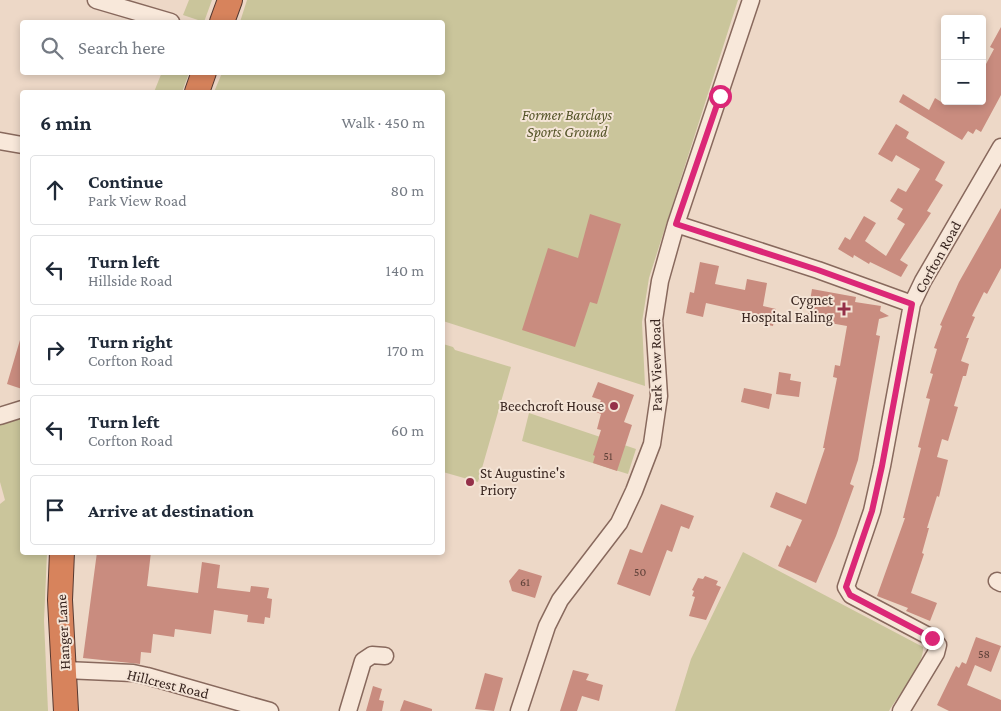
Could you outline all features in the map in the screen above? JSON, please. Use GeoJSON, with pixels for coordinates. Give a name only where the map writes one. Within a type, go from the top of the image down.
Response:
{"type":"FeatureCollection","features":[{"type":"Feature","properties":{"kind":"highway"},"geometry":{"type":"LineString","coordinates":[[223,20],[230,0]]}},
{"type":"Feature","properties":{"kind":"highway"},"geometry":{"type":"LineString","coordinates":[[198,90],[203,75]]}},
{"type":"Feature","properties":{"kind":"highway","name":"Hanger Lane"},"geometry":{"type":"LineString","coordinates":[[62,555],[60,600],[66,711]]}},
{"type":"Feature","properties":{"kind":"street"},"geometry":{"type":"LineString","coordinates":[[96,0],[164,20]]}},
{"type":"Feature","properties":{"kind":"street","name":"Park View Road"},"geometry":{"type":"LineString","coordinates":[[519,711],[547,626],[560,600],[619,523],[634,491],[652,444],[659,396],[654,320],[660,281],[676,224],[751,0]]}},
{"type":"Feature","properties":{"kind":"street"},"geometry":{"type":"LineString","coordinates":[[0,141],[20,146]]}},
{"type":"Feature","properties":{"kind":"street","name":"Corfton Road"},"geometry":{"type":"LineString","coordinates":[[901,711],[936,653],[938,645],[932,638],[850,595],[846,587],[872,511],[912,304],[923,281],[1001,147]]}},
{"type":"Feature","properties":{"kind":"street"},"geometry":{"type":"LineString","coordinates":[[676,224],[818,270],[912,304]]}},
{"type":"Feature","properties":{"kind":"street"},"geometry":{"type":"LineString","coordinates":[[0,416],[20,410]]}},
{"type":"Feature","properties":{"kind":"street"},"geometry":{"type":"LineString","coordinates":[[348,711],[363,661],[372,654],[385,656]]}},
{"type":"Feature","properties":{"kind":"street","name":"Hillcrest Road"},"geometry":{"type":"LineString","coordinates":[[65,670],[147,676],[270,711]]}},
{"type":"Feature","properties":{"kind":"green space"},"geometry":{"type":"Polygon","coordinates":[[[189,0],[212,0],[205,20],[198,20],[183,15],[189,0]]]}},
{"type":"Feature","properties":{"kind":"green space","name":"Former Barclays Sports Ground"},"geometry":{"type":"Polygon","coordinates":[[[247,0],[738,0],[649,278],[642,322],[645,386],[445,322],[445,90],[215,90],[221,75],[445,75],[445,20],[241,20],[247,0]]]}},
{"type":"Feature","properties":{"kind":"green space"},"geometry":{"type":"Polygon","coordinates":[[[161,75],[188,75],[183,90],[155,90],[161,75]]]}},
{"type":"Feature","properties":{"kind":"green space"},"geometry":{"type":"Polygon","coordinates":[[[445,345],[453,347],[455,350],[511,367],[478,482],[445,473],[445,345]]]}},
{"type":"Feature","properties":{"kind":"green space"},"geometry":{"type":"Polygon","coordinates":[[[529,413],[636,449],[628,474],[522,441],[529,413]]]}},
{"type":"Feature","properties":{"kind":"green space"},"geometry":{"type":"Polygon","coordinates":[[[20,418],[20,555],[47,555],[44,621],[48,711],[0,711],[0,504],[5,500],[0,482],[0,424],[20,418]]]}},
{"type":"Feature","properties":{"kind":"green space"},"geometry":{"type":"Polygon","coordinates":[[[743,552],[923,647],[920,662],[889,711],[675,711],[691,659],[743,552]]]}},
{"type":"Feature","properties":{"kind":"building"},"geometry":{"type":"Polygon","coordinates":[[[1001,27],[1001,95],[981,132],[976,129],[973,134],[968,131],[962,140],[899,102],[903,94],[929,110],[935,98],[941,102],[941,105],[986,105],[986,64],[994,49],[990,47],[1001,27]]]}},
{"type":"Feature","properties":{"kind":"building"},"geometry":{"type":"Polygon","coordinates":[[[896,124],[909,132],[906,138],[945,162],[935,180],[943,185],[927,211],[931,213],[900,260],[908,265],[901,277],[870,262],[869,264],[854,255],[853,258],[838,249],[845,237],[850,240],[864,216],[876,223],[865,241],[886,256],[905,224],[897,219],[903,209],[890,201],[898,188],[906,192],[920,169],[896,155],[892,162],[878,154],[896,124]]]}},
{"type":"Feature","properties":{"kind":"building"},"geometry":{"type":"Polygon","coordinates":[[[1001,208],[1001,268],[987,294],[984,292],[972,316],[975,317],[966,338],[969,338],[961,361],[969,364],[966,376],[963,376],[954,406],[958,407],[948,441],[942,439],[937,457],[948,460],[939,497],[937,496],[927,528],[929,528],[922,553],[924,554],[911,593],[937,603],[930,621],[906,611],[908,608],[877,596],[905,518],[903,518],[921,448],[918,447],[930,399],[926,398],[933,374],[930,373],[937,349],[934,348],[942,326],[940,325],[959,282],[1001,208]]]}},
{"type":"Feature","properties":{"kind":"building"},"geometry":{"type":"Polygon","coordinates":[[[590,214],[621,224],[597,304],[590,302],[575,347],[522,330],[548,248],[578,258],[590,214]]]}},
{"type":"Feature","properties":{"kind":"building"},"geometry":{"type":"Polygon","coordinates":[[[700,262],[719,266],[715,284],[745,290],[747,279],[767,283],[763,306],[776,309],[773,326],[744,320],[746,312],[706,303],[703,317],[686,313],[690,292],[694,293],[700,262]]]}},
{"type":"Feature","properties":{"kind":"building"},"geometry":{"type":"Polygon","coordinates":[[[812,289],[856,297],[855,302],[881,306],[880,311],[889,316],[879,319],[876,335],[880,336],[858,460],[850,484],[854,486],[816,583],[778,566],[787,545],[790,547],[802,520],[770,507],[776,492],[806,504],[825,448],[823,448],[837,378],[833,377],[835,365],[840,366],[847,326],[807,319],[812,289]]]}},
{"type":"Feature","properties":{"kind":"building"},"geometry":{"type":"Polygon","coordinates":[[[20,340],[20,388],[7,384],[20,340]]]}},
{"type":"Feature","properties":{"kind":"building"},"geometry":{"type":"Polygon","coordinates":[[[779,372],[791,374],[790,380],[801,382],[799,397],[776,394],[779,372]]]}},
{"type":"Feature","properties":{"kind":"building","name":"Beechcroft House"},"geometry":{"type":"Polygon","coordinates":[[[598,382],[634,395],[624,422],[632,425],[617,471],[593,463],[595,456],[593,455],[601,430],[597,429],[601,414],[596,412],[601,400],[592,397],[598,382]]]}},
{"type":"Feature","properties":{"kind":"building"},"geometry":{"type":"Polygon","coordinates":[[[744,388],[772,394],[769,409],[741,402],[744,388]]]}},
{"type":"Feature","properties":{"kind":"building"},"geometry":{"type":"Polygon","coordinates":[[[661,504],[694,516],[689,529],[681,526],[672,552],[667,550],[650,596],[617,584],[630,549],[642,553],[661,504]]]}},
{"type":"Feature","properties":{"kind":"building"},"geometry":{"type":"Polygon","coordinates":[[[97,555],[151,555],[147,586],[198,593],[202,562],[220,565],[217,588],[250,592],[251,586],[269,588],[267,598],[272,599],[270,618],[265,617],[264,624],[247,622],[248,615],[214,610],[211,634],[175,629],[174,637],[153,634],[151,653],[141,652],[140,664],[83,658],[97,555]]]}},
{"type":"Feature","properties":{"kind":"building"},"geometry":{"type":"Polygon","coordinates":[[[519,569],[542,576],[535,598],[512,591],[509,581],[519,569]]]}},
{"type":"Feature","properties":{"kind":"building"},"geometry":{"type":"Polygon","coordinates":[[[705,576],[718,581],[716,585],[721,587],[706,620],[689,616],[695,597],[692,596],[694,591],[692,590],[698,578],[703,579],[705,576]]]}},
{"type":"Feature","properties":{"kind":"building"},"geometry":{"type":"Polygon","coordinates":[[[976,637],[1001,646],[991,672],[975,665],[967,685],[1001,700],[1001,711],[949,711],[937,705],[956,666],[959,668],[962,662],[966,664],[976,637]]]}},
{"type":"Feature","properties":{"kind":"building"},"geometry":{"type":"Polygon","coordinates":[[[573,670],[589,674],[586,680],[603,685],[599,701],[582,696],[577,711],[560,711],[573,670]]]}},
{"type":"Feature","properties":{"kind":"building"},"geometry":{"type":"Polygon","coordinates":[[[485,673],[503,678],[494,711],[475,709],[485,673]]]}},
{"type":"Feature","properties":{"kind":"building"},"geometry":{"type":"Polygon","coordinates":[[[373,686],[382,689],[379,700],[384,701],[382,711],[366,711],[373,686]]]}},
{"type":"Feature","properties":{"kind":"building"},"geometry":{"type":"Polygon","coordinates":[[[404,700],[432,709],[432,711],[400,711],[404,700]]]}},
{"type":"Feature","properties":{"kind":"place","name":"Cygnet Hospital Ealing"},"geometry":{"type":"Point","coordinates":[844,309]}},
{"type":"Feature","properties":{"kind":"place","name":"Beechcroft House"},"geometry":{"type":"Point","coordinates":[614,406]}},
{"type":"Feature","properties":{"kind":"place","name":"St Augustine's Priory"},"geometry":{"type":"Point","coordinates":[470,482]}},
{"type":"Feature","properties":{"kind":"route"},"geometry":{"type":"LineString","coordinates":[[720,96],[676,224],[818,270],[912,304],[872,511],[846,587],[850,595],[932,638]]}}]}
